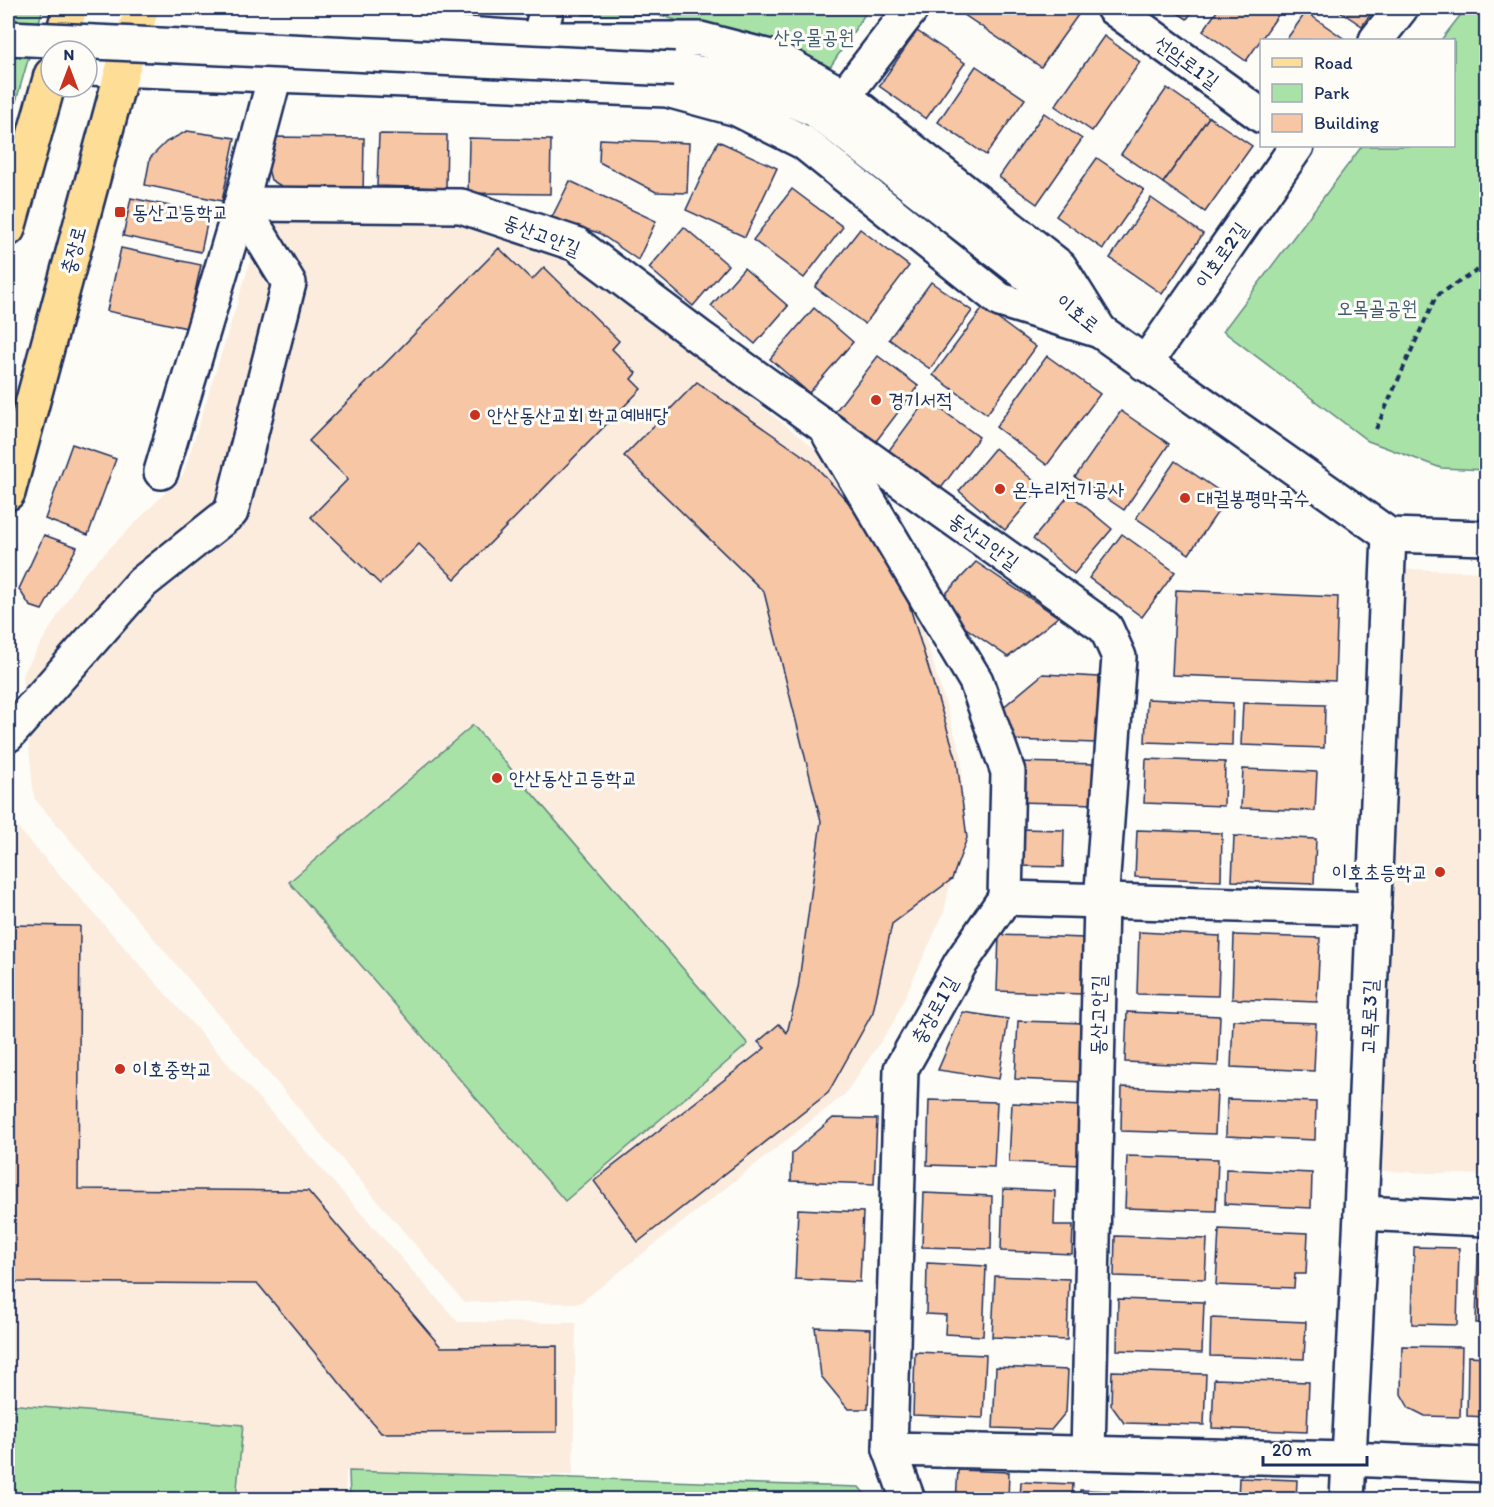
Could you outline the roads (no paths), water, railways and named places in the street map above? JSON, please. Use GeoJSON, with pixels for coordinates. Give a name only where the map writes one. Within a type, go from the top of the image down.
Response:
{"type":"FeatureCollection","features":[{"type":"Feature","properties":{"kind":"main road"},"geometry":{"type":"LineString","coordinates":[[61,39],[70,8]]}},
{"type":"Feature","properties":{"kind":"main road","name":"충장로"},"geometry":{"type":"LineString","coordinates":[[8,494],[122,71],[141,9]]}},
{"type":"Feature","properties":{"kind":"main road"},"geometry":{"type":"LineString","coordinates":[[8,229],[44,99]]}},
{"type":"Feature","properties":{"kind":"street"},"geometry":{"type":"LineString","coordinates":[[70,8],[141,9],[539,39],[700,39],[778,59],[844,96],[1060,267],[1100,331]]}},
{"type":"Feature","properties":{"kind":"street"},"geometry":{"type":"LineString","coordinates":[[539,39],[547,8]]}},
{"type":"Feature","properties":{"kind":"street"},"geometry":{"type":"LineString","coordinates":[[844,96],[912,8]]}},
{"type":"Feature","properties":{"kind":"street","name":"선암로1길"},"geometry":{"type":"LineString","coordinates":[[1113,8],[1260,115]]}},
{"type":"Feature","properties":{"kind":"street"},"geometry":{"type":"LineString","coordinates":[[1377,39],[1401,8]]}},
{"type":"Feature","properties":{"kind":"street","name":"이호로"},"geometry":{"type":"LineString","coordinates":[[8,38],[674,69],[745,80],[815,110],[1100,331],[1389,535]]}},
{"type":"Feature","properties":{"kind":"street"},"geometry":{"type":"LineString","coordinates":[[99,69],[667,90],[737,109],[803,142],[1000,300],[1100,331]]}},
{"type":"Feature","properties":{"kind":"street"},"geometry":{"type":"LineString","coordinates":[[161,472],[242,204],[275,75]]}},
{"type":"Feature","properties":{"kind":"street","name":"이호로2길"},"geometry":{"type":"LineString","coordinates":[[1145,364],[1296,147]]}},
{"type":"Feature","properties":{"kind":"street"},"geometry":{"type":"LineString","coordinates":[[8,735],[142,583],[231,512],[289,283],[242,204]]}},
{"type":"Feature","properties":{"kind":"street","name":"동산고안길"},"geometry":{"type":"LineString","coordinates":[[242,204],[461,206],[576,244],[825,427],[1106,628],[1119,657],[1101,903],[1088,1454]]}},
{"type":"Feature","properties":{"kind":"street"},"geometry":{"type":"LineString","coordinates":[[825,427],[976,681],[1008,772],[1005,898],[1101,903],[1374,909]]}},
{"type":"Feature","properties":{"kind":"street"},"geometry":{"type":"LineString","coordinates":[[1389,535],[1486,538]]}},
{"type":"Feature","properties":{"kind":"street","name":"고목로3길"},"geometry":{"type":"LineString","coordinates":[[1347,1500],[1389,535]]}},
{"type":"Feature","properties":{"kind":"street","name":"충장로1길"},"geometry":{"type":"LineString","coordinates":[[908,1500],[890,1449],[901,1069],[960,964],[1005,898]]}},
{"type":"Feature","properties":{"kind":"street"},"geometry":{"type":"LineString","coordinates":[[1361,1213],[1486,1219]]}},
{"type":"Feature","properties":{"kind":"street"},"geometry":{"type":"LineString","coordinates":[[890,1449],[1348,1459],[1486,1465]]}},
{"type":"Feature","properties":{"kind":"place","name":"동산고등학교"},"geometry":{"type":"Point","coordinates":[120,212]}},
{"type":"Feature","properties":{"kind":"place","name":"경기서적"},"geometry":{"type":"Point","coordinates":[876,400]}},
{"type":"Feature","properties":{"kind":"place","name":"안산동산교회 학교예배당"},"geometry":{"type":"Point","coordinates":[475,415]}},
{"type":"Feature","properties":{"kind":"place","name":"온누리전기공사"},"geometry":{"type":"Point","coordinates":[1000,489]}},
{"type":"Feature","properties":{"kind":"place","name":"대궐봉평막국수"},"geometry":{"type":"Point","coordinates":[1185,498]}},
{"type":"Feature","properties":{"kind":"place","name":"안산동산고등학교"},"geometry":{"type":"Point","coordinates":[497,778]}},
{"type":"Feature","properties":{"kind":"place","name":"이호초등학교"},"geometry":{"type":"Point","coordinates":[1440,872]}},
{"type":"Feature","properties":{"kind":"place","name":"이호중학교"},"geometry":{"type":"Point","coordinates":[120,1069]}},
{"type":"Feature","properties":{"kind":"park label","name":"산우물공원"},"geometry":{"type":"Point","coordinates":[814,37]}},
{"type":"Feature","properties":{"kind":"park label","name":"오목골공원"},"geometry":{"type":"Point","coordinates":[1377,308]}}]}
